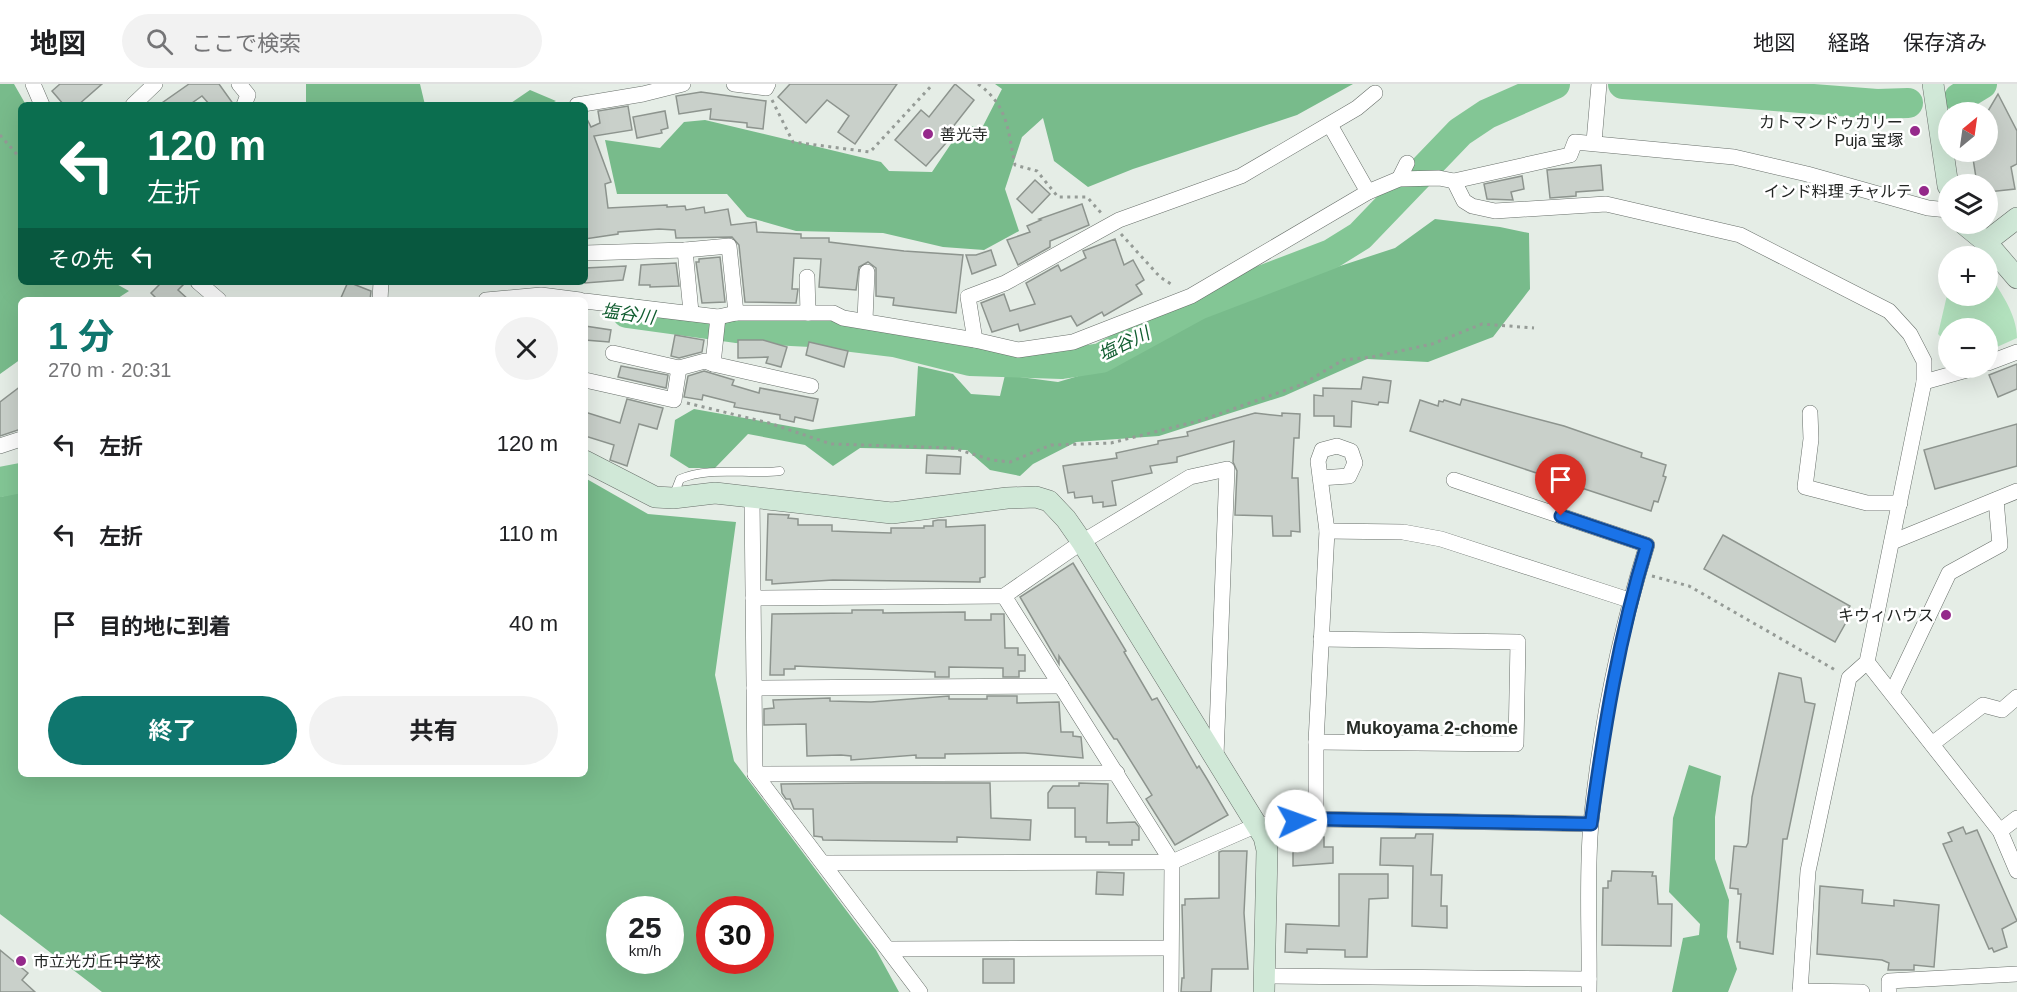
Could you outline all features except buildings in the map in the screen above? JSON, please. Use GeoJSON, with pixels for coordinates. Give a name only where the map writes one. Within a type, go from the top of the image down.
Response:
{"type":"FeatureCollection","features":[{"type":"Feature","properties":{"kind":"street"},"geometry":{"type":"LineString","coordinates":[[33,84],[41,102]]}},
{"type":"Feature","properties":{"kind":"street"},"geometry":{"type":"LineString","coordinates":[[136,102],[155,84]]}},
{"type":"Feature","properties":{"kind":"street"},"geometry":{"type":"LineString","coordinates":[[239,84],[248,95],[245,102]]}},
{"type":"Feature","properties":{"kind":"street"},"geometry":{"type":"LineString","coordinates":[[588,103],[643,94],[683,84]]}},
{"type":"Feature","properties":{"kind":"street"},"geometry":{"type":"LineString","coordinates":[[734,84],[767,86]]}},
{"type":"Feature","properties":{"kind":"street"},"geometry":{"type":"LineString","coordinates":[[1933,84],[1946,174]]}},
{"type":"Feature","properties":{"kind":"street"},"geometry":{"type":"LineString","coordinates":[[1594,142],[1599,89]]}},
{"type":"Feature","properties":{"kind":"street"},"geometry":{"type":"LineString","coordinates":[[975,340],[968,297],[1005,283],[1113,226],[1119,220],[1241,176],[1330,125],[1375,93]]}},
{"type":"Feature","properties":{"kind":"street"},"geometry":{"type":"LineString","coordinates":[[1330,125],[1368,192]]}},
{"type":"Feature","properties":{"kind":"street"},"geometry":{"type":"LineString","coordinates":[[588,301],[718,317],[736,314],[833,313],[843,318],[975,340],[1017,350],[1073,342],[1191,296],[1368,192],[1399,178],[1438,178],[1454,181],[1570,155],[1575,142],[1734,157],[1938,209]]}},
{"type":"Feature","properties":{"kind":"street"},"geometry":{"type":"LineString","coordinates":[[1399,178],[1407,163]]}},
{"type":"Feature","properties":{"kind":"street"},"geometry":{"type":"LineString","coordinates":[[1454,181],[1464,201],[1482,208],[1529,210],[1606,204],[1740,235],[1889,311],[1910,334],[1924,361],[1924,382],[1867,662],[1849,678],[1808,871],[1800,992],[1862,992]]}},
{"type":"Feature","properties":{"kind":"street"},"geometry":{"type":"LineString","coordinates":[[1986,242],[2017,218]]}},
{"type":"Feature","properties":{"kind":"street"},"geometry":{"type":"LineString","coordinates":[[1976,234],[2017,278]]}},
{"type":"Feature","properties":{"kind":"street"},"geometry":{"type":"LineString","coordinates":[[588,253],[685,250],[729,246],[736,314]]}},
{"type":"Feature","properties":{"kind":"street"},"geometry":{"type":"LineString","coordinates":[[685,250],[691,312]]}},
{"type":"Feature","properties":{"kind":"street"},"geometry":{"type":"LineString","coordinates":[[865,320],[867,272]]}},
{"type":"Feature","properties":{"kind":"street"},"geometry":{"type":"LineString","coordinates":[[807,277],[808,313]]}},
{"type":"Feature","properties":{"kind":"street"},"geometry":{"type":"LineString","coordinates":[[202,285],[216,297]]}},
{"type":"Feature","properties":{"kind":"street"},"geometry":{"type":"LineString","coordinates":[[519,297],[541,295],[557,297]]}},
{"type":"Feature","properties":{"kind":"street"},"geometry":{"type":"LineString","coordinates":[[713,364],[718,317]]}},
{"type":"Feature","properties":{"kind":"street"},"geometry":{"type":"LineString","coordinates":[[1998,359],[2017,352]]}},
{"type":"Feature","properties":{"kind":"street"},"geometry":{"type":"LineString","coordinates":[[613,353],[679,368],[705,361],[812,386]]}},
{"type":"Feature","properties":{"kind":"street"},"geometry":{"type":"LineString","coordinates":[[588,381],[674,400],[679,368]]}},
{"type":"Feature","properties":{"kind":"street"},"geometry":{"type":"LineString","coordinates":[[1924,382],[1938,378]]}},
{"type":"Feature","properties":{"kind":"street"},"geometry":{"type":"LineString","coordinates":[[1810,413],[1811,439],[1805,487],[1867,503],[1900,502]]}},
{"type":"Feature","properties":{"kind":"street"},"geometry":{"type":"LineString","coordinates":[[0,446],[18,440]]}},
{"type":"Feature","properties":{"kind":"street"},"geometry":{"type":"LineString","coordinates":[[588,462],[655,496],[673,498],[716,493],[752,499],[892,513],[1007,498],[1036,497],[1049,501],[1066,519],[1082,542],[1264,837],[1267,850],[1264,984],[1589,985],[1591,824],[1604,728],[1629,600],[1647,545],[1454,480]]}},
{"type":"Feature","properties":{"kind":"street"},"geometry":{"type":"LineString","coordinates":[[753,598],[1004,596],[1082,542],[1190,477],[1227,469],[1216,756]]}},
{"type":"Feature","properties":{"kind":"street"},"geometry":{"type":"LineString","coordinates":[[1316,819],[1316,742],[1327,531],[1320,478]]}},
{"type":"Feature","properties":{"kind":"street"},"geometry":{"type":"LineString","coordinates":[[1892,542],[2017,491]]}},
{"type":"Feature","properties":{"kind":"street"},"geometry":{"type":"LineString","coordinates":[[752,499],[755,774],[890,949],[920,992]]}},
{"type":"Feature","properties":{"kind":"street"},"geometry":{"type":"LineString","coordinates":[[1892,693],[1949,573],[2000,545],[1995,500]]}},
{"type":"Feature","properties":{"kind":"street"},"geometry":{"type":"LineString","coordinates":[[1327,531],[1403,532],[1440,539],[1629,600]]}},
{"type":"Feature","properties":{"kind":"street"},"geometry":{"type":"LineString","coordinates":[[1004,596],[1172,862],[1169,948],[1171,992]]}},
{"type":"Feature","properties":{"kind":"street"},"geometry":{"type":"LineString","coordinates":[[1316,742],[1516,744],[1518,642],[1321,639]]}},
{"type":"Feature","properties":{"kind":"street"},"geometry":{"type":"LineString","coordinates":[[1867,662],[2000,831],[2017,871]]}},
{"type":"Feature","properties":{"kind":"street"},"geometry":{"type":"LineString","coordinates":[[754,688],[1061,686]]}},
{"type":"Feature","properties":{"kind":"street"},"geometry":{"type":"LineString","coordinates":[[1932,744],[1983,705],[2002,710],[2017,697]]}},
{"type":"Feature","properties":{"kind":"street"},"geometry":{"type":"LineString","coordinates":[[755,774],[1117,773]]}},
{"type":"Feature","properties":{"kind":"street"},"geometry":{"type":"LineString","coordinates":[[2000,831],[2017,818]]}},
{"type":"Feature","properties":{"kind":"street"},"geometry":{"type":"LineString","coordinates":[[824,863],[1172,862],[1257,825],[1316,819],[1591,824]]}},
{"type":"Feature","properties":{"kind":"street"},"geometry":{"type":"LineString","coordinates":[[890,949],[1169,948]]}},
{"type":"Feature","properties":{"kind":"street"},"geometry":{"type":"LineString","coordinates":[[1889,992],[1889,981],[2017,974]]}},
{"type":"Feature","properties":{"kind":"lane"},"geometry":{"type":"LineString","coordinates":[[673,498],[680,479],[687,476],[708,473],[755,474],[780,471]]}},
{"type":"Feature","properties":{"kind":"path"},"geometry":{"type":"LineString","coordinates":[[767,86],[793,142],[870,152],[933,84]]}},
{"type":"Feature","properties":{"kind":"path"},"geometry":{"type":"LineString","coordinates":[[978,84],[991,93],[1005,113],[1015,165],[1037,171],[1058,197],[1087,197],[1160,277],[1191,296]]}},
{"type":"Feature","properties":{"kind":"path"},"geometry":{"type":"LineString","coordinates":[[0,135],[18,156]]}},
{"type":"Feature","properties":{"kind":"path"},"geometry":{"type":"LineString","coordinates":[[674,400],[769,423],[831,444],[953,448],[992,460],[1010,462],[1052,445],[1111,443],[1202,420],[1303,384],[1343,360],[1372,357],[1432,344],[1482,324],[1534,328]]}},
{"type":"Feature","properties":{"kind":"path"},"geometry":{"type":"LineString","coordinates":[[1638,572],[1689,586],[1849,678]]}},
{"type":"Feature","properties":{"kind":"green space"},"geometry":{"type":"Polygon","coordinates":[[[0,84],[14,84],[24,102],[18,102],[18,285],[118,285],[129,291],[120,297],[18,297],[18,361],[0,374],[0,84]]]}},
{"type":"Feature","properties":{"kind":"green space"},"geometry":{"type":"Polygon","coordinates":[[[306,84],[420,84],[424,102],[306,102],[306,84]]]}},
{"type":"Feature","properties":{"kind":"green space"},"geometry":{"type":"Polygon","coordinates":[[[995,84],[1353,84],[1297,115],[1133,169],[1088,187],[1054,161],[1043,118],[1022,137],[1005,189],[1019,231],[984,250],[943,247],[883,233],[796,231],[747,217],[727,194],[617,194],[605,140],[660,148],[684,122],[705,120],[881,162],[889,171],[932,172],[963,126],[983,126],[1002,89],[995,84]]]}},
{"type":"Feature","properties":{"kind":"green space"},"geometry":{"type":"Polygon","coordinates":[[[530,90],[556,101],[554,102],[512,102],[530,90]]]}},
{"type":"Feature","properties":{"kind":"green space"},"geometry":{"type":"Polygon","coordinates":[[[1435,219],[1529,233],[1530,289],[1493,337],[1428,362],[1367,359],[1284,396],[1159,436],[1076,442],[1033,464],[1020,476],[990,470],[967,450],[860,448],[833,466],[805,445],[748,434],[715,468],[689,468],[670,456],[675,420],[694,409],[811,430],[915,416],[918,366],[953,374],[971,394],[1000,396],[1005,375],[1058,382],[1109,367],[1148,341],[1224,304],[1395,248],[1435,219]]]}},
{"type":"Feature","properties":{"kind":"green space"},"geometry":{"type":"Polygon","coordinates":[[[1998,289],[2011,312],[2017,338],[1998,347],[1998,318],[1942,318],[1945,306],[1998,306],[1998,289]]]}},
{"type":"Feature","properties":{"kind":"green space"},"geometry":{"type":"Polygon","coordinates":[[[588,480],[648,514],[736,522],[715,675],[734,761],[876,950],[899,992],[102,992],[0,914],[0,497],[18,493],[18,777],[588,777],[588,480]]]}},
{"type":"Feature","properties":{"kind":"green space"},"geometry":{"type":"Polygon","coordinates":[[[1689,765],[1721,776],[1715,817],[1715,859],[1729,900],[1727,937],[1737,969],[1728,992],[1672,992],[1683,938],[1699,935],[1700,924],[1669,892],[1673,818],[1689,765]]]}},
{"type":"Feature","properties":{"kind":"waterway","name":"塩谷川"},"geometry":{"type":"LineString","coordinates":[[627,313],[736,328],[811,332],[894,342],[970,361],[1062,364],[1101,358],[1198,305],[1331,254],[1360,236],[1460,132],[1487,114],[1555,84]]}},
{"type":"Feature","properties":{"kind":"waterway","name":"塩谷川"},"geometry":{"type":"LineString","coordinates":[[1623,84],[1877,104],[1908,103]]}},
{"type":"Feature","properties":{"kind":"waterway","name":"塩谷川"},"geometry":{"type":"LineString","coordinates":[[1959,98],[1982,84]]}},
{"type":"Feature","properties":{"kind":"waterway","name":"塩谷川"},"geometry":{"type":"LineString","coordinates":[[0,482],[18,479]]}},
{"type":"Feature","properties":{"kind":"place","name":"カトマンドゥカリー Puja 宝塚"},"geometry":{"type":"Point","coordinates":[1915,131]}},
{"type":"Feature","properties":{"kind":"place","name":"善光寺"},"geometry":{"type":"Point","coordinates":[928,134]}},
{"type":"Feature","properties":{"kind":"place","name":"インド料理 チャルテ"},"geometry":{"type":"Point","coordinates":[1924,191]}},
{"type":"Feature","properties":{"kind":"place","name":"キウィハウス"},"geometry":{"type":"Point","coordinates":[1946,615]}},
{"type":"Feature","properties":{"kind":"place","name":"市立光ガ丘中学校"},"geometry":{"type":"Point","coordinates":[21,961]}},
{"type":"Feature","properties":{"kind":"district","name":"Mukoyama 2-chome"},"geometry":{"type":"Point","coordinates":[1432,728]}},
{"type":"Feature","properties":{"kind":"route"},"geometry":{"type":"LineString","coordinates":[[1296,821],[1316,819],[1591,824],[1604,728],[1629,600],[1647,545],[1561,516]]}}]}
